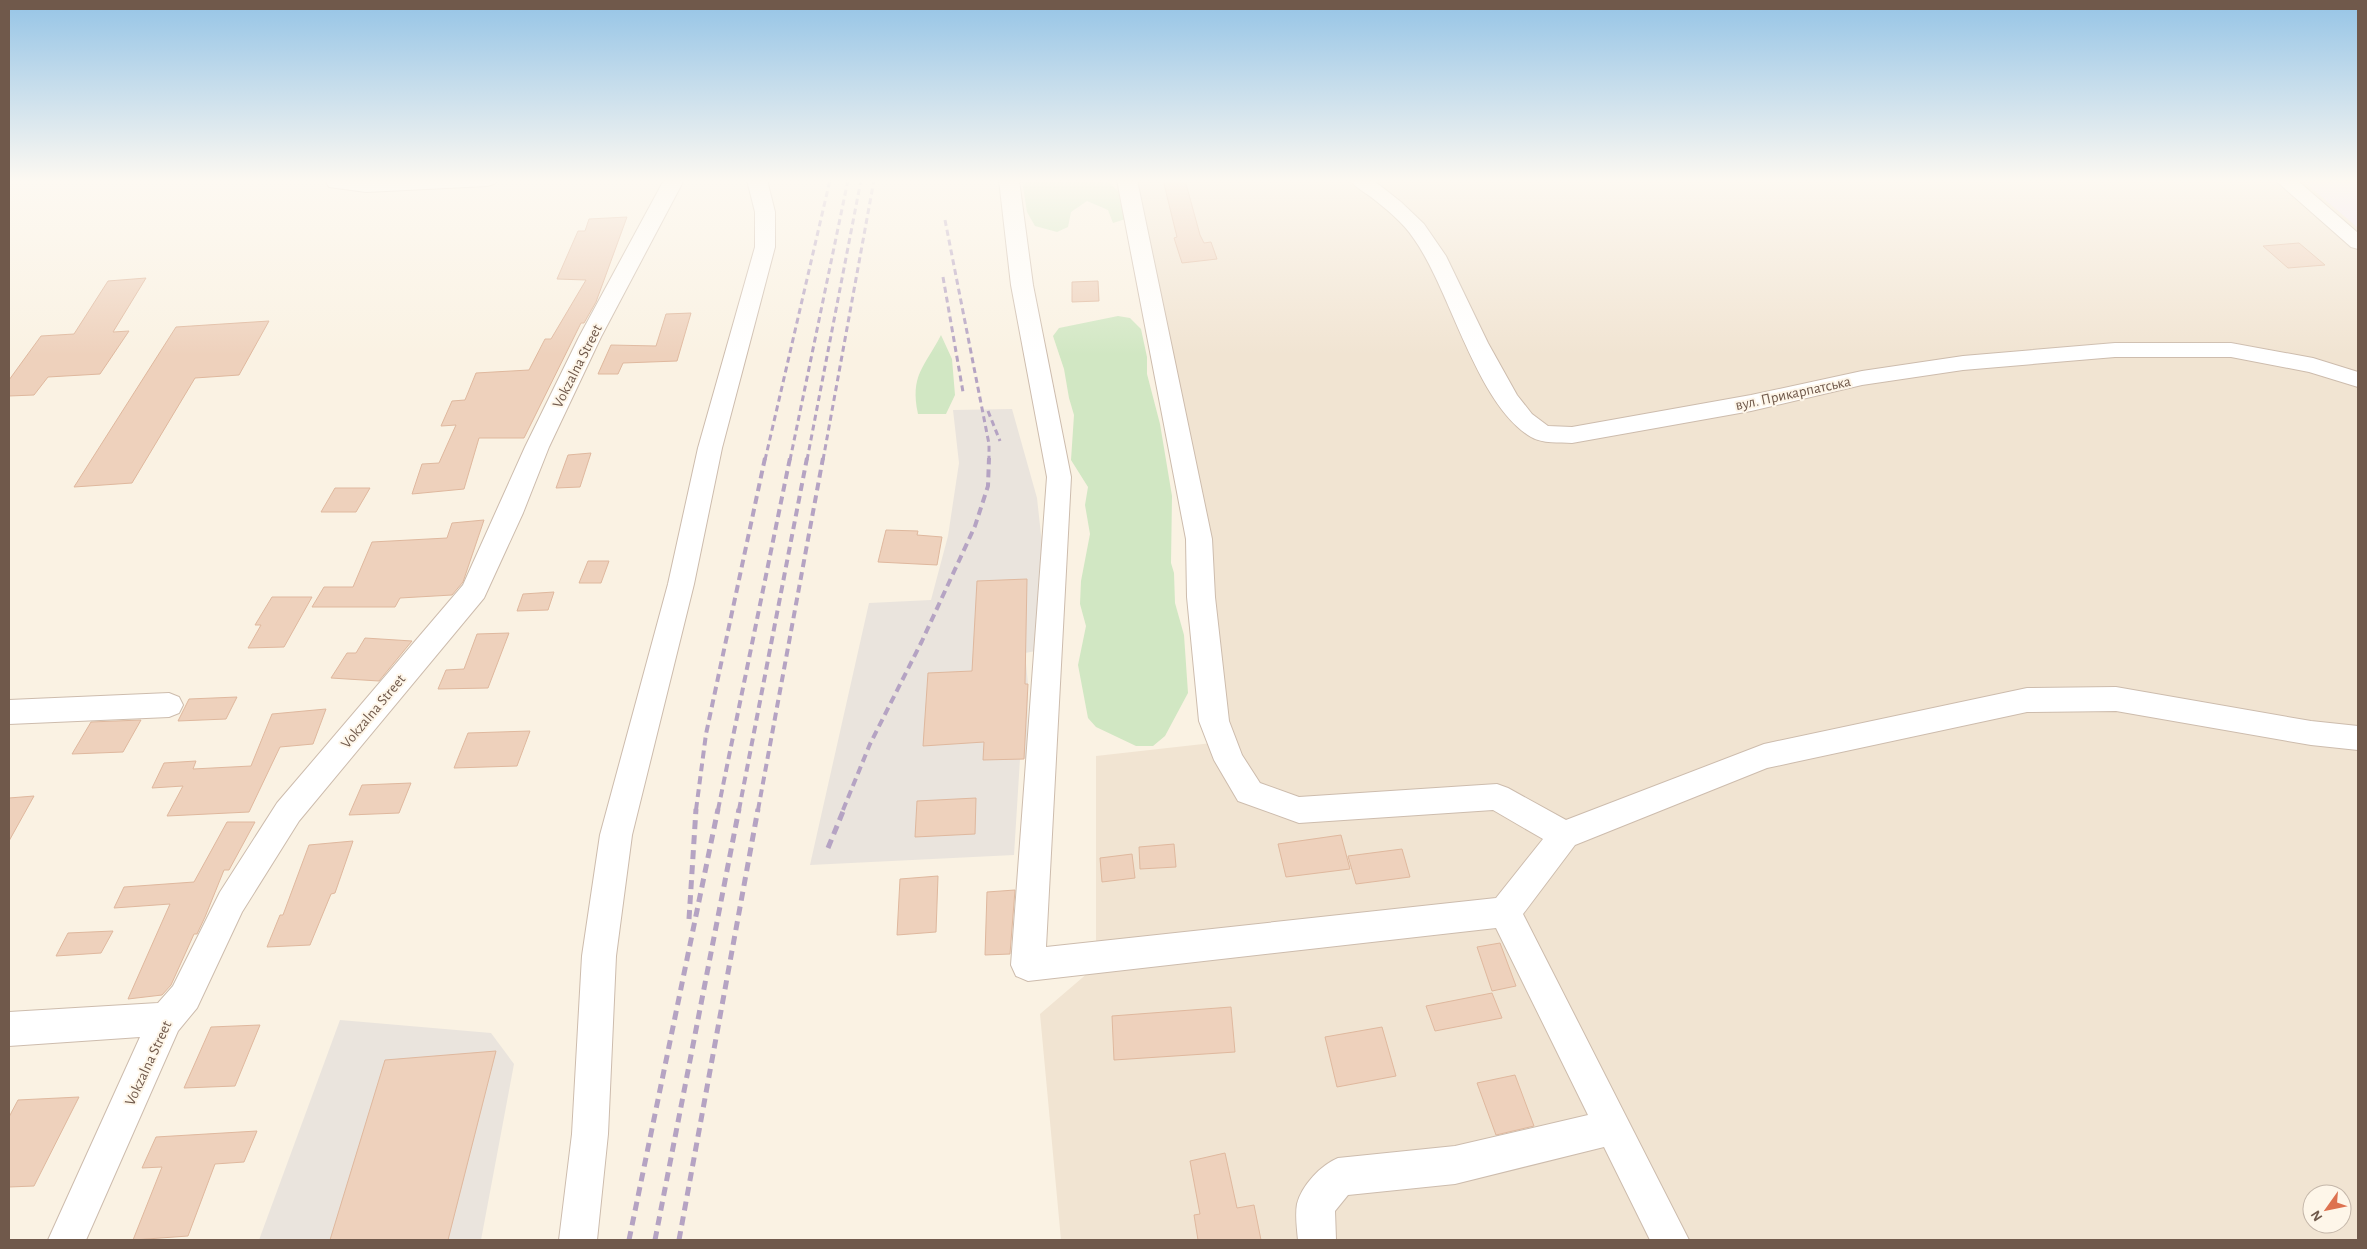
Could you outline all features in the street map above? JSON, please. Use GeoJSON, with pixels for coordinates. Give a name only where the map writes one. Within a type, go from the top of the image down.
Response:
{"type":"FeatureCollection","features":[{"type":"Feature","properties":{"kind":"street","name":"Vokzalna Street"},"geometry":{"type":"LineString","coordinates":[[68,1240],[166,1020],[186,997],[231,902],[288,812],[474,591],[510,513],[537,447],[578,362],[644,238]]}},
{"type":"Feature","properties":{"kind":"street"},"geometry":{"type":"LineString","coordinates":[[578,1240],[590,1134],[599,956],[616,835],[681,584],[710,448],[765,247],[765,238]]}},
{"type":"Feature","properties":{"kind":"street"},"geometry":{"type":"LineString","coordinates":[[1016,238],[1022,285],[1059,477],[1028,965],[1505,912],[1564,835],[1764,756],[2027,700],[2116,699],[2311,734],[2358,738]]}},
{"type":"Feature","properties":{"kind":"street"},"geometry":{"type":"LineString","coordinates":[[1139,238],[1198,539],[1201,597],[1214,722],[1229,760],[1249,792],[1299,810],[1497,797],[1564,835]]}},
{"type":"Feature","properties":{"kind":"street","name":"вул. Прикарпатська"},"geometry":{"type":"LineString","coordinates":[[1424,238],[1446,274],[1460,309],[1518,415],[1542,432],[1572,435],[1751,403],[1862,378],[1962,363],[2115,350],[2231,350],[2313,364],[2358,380]]}},
{"type":"Feature","properties":{"kind":"street"},"geometry":{"type":"LineString","coordinates":[[9,712],[169,705]]}},
{"type":"Feature","properties":{"kind":"street"},"geometry":{"type":"LineString","coordinates":[[1505,912],[1670,1240]]}},
{"type":"Feature","properties":{"kind":"street"},"geometry":{"type":"LineString","coordinates":[[9,1030],[166,1020]]}},
{"type":"Feature","properties":{"kind":"street"},"geometry":{"type":"LineString","coordinates":[[1317,1240],[1316,1205],[1338,1177],[1454,1165],[1612,1128]]}},
{"type":"Feature","properties":{"kind":"shaded area"},"geometry":{"type":"Polygon","coordinates":[[[1137,238],[2358,238],[2358,1240],[1061,1240],[1040,1014],[1096,966],[1096,756],[1221,742],[1137,238]]]}},
{"type":"Feature","properties":{"kind":"shaded area"},"geometry":{"type":"Polygon","coordinates":[[[1012,409],[1037,498],[1043,553],[1036,651],[1025,653],[1028,684],[1027,758],[1020,759],[1014,855],[810,865],[869,603],[931,600],[948,536],[959,463],[953,410],[1012,409]]]}},
{"type":"Feature","properties":{"kind":"shaded area"},"geometry":{"type":"Polygon","coordinates":[[[340,1020],[491,1033],[514,1064],[481,1240],[259,1240],[340,1020]]]}},
{"type":"Feature","properties":{"kind":"green space"},"geometry":{"type":"Polygon","coordinates":[[[1118,316],[1130,318],[1141,329],[1147,357],[1147,374],[1160,424],[1172,496],[1171,563],[1174,573],[1175,603],[1184,635],[1188,693],[1165,736],[1153,746],[1136,746],[1096,727],[1088,718],[1078,665],[1086,626],[1080,604],[1081,581],[1090,534],[1085,505],[1088,487],[1071,460],[1074,415],[1064,369],[1053,336],[1059,328],[1118,316]]]}},
{"type":"Feature","properties":{"kind":"green space"},"geometry":{"type":"Polygon","coordinates":[[[941,335],[952,359],[955,395],[946,414],[918,414],[916,401],[917,381],[924,364],[941,335]]]}},
{"type":"Feature","properties":{"kind":"building"},"geometry":{"type":"Polygon","coordinates":[[[575,238],[619,238],[596,302],[584,323],[581,323],[524,438],[479,438],[464,489],[412,494],[422,464],[439,463],[456,425],[441,426],[452,401],[465,400],[476,373],[529,370],[545,339],[551,339],[586,280],[557,279],[575,238]]]}},
{"type":"Feature","properties":{"kind":"building"},"geometry":{"type":"Polygon","coordinates":[[[1174,238],[1202,238],[1204,243],[1211,242],[1217,259],[1182,263],[1174,238]]]}},
{"type":"Feature","properties":{"kind":"building"},"geometry":{"type":"Polygon","coordinates":[[[2299,243],[2325,265],[2288,268],[2263,246],[2299,243]]]}},
{"type":"Feature","properties":{"kind":"building"},"geometry":{"type":"Polygon","coordinates":[[[146,278],[113,332],[129,331],[100,374],[48,377],[34,395],[9,396],[9,380],[41,336],[74,334],[108,281],[146,278]]]}},
{"type":"Feature","properties":{"kind":"building"},"geometry":{"type":"Polygon","coordinates":[[[1098,281],[1099,301],[1072,302],[1072,282],[1098,281]]]}},
{"type":"Feature","properties":{"kind":"building"},"geometry":{"type":"Polygon","coordinates":[[[691,313],[677,361],[623,363],[618,374],[598,374],[611,345],[656,346],[666,314],[691,313]]]}},
{"type":"Feature","properties":{"kind":"building"},"geometry":{"type":"Polygon","coordinates":[[[269,321],[239,375],[195,378],[132,483],[74,487],[176,327],[269,321]]]}},
{"type":"Feature","properties":{"kind":"building"},"geometry":{"type":"Polygon","coordinates":[[[591,453],[580,487],[556,488],[568,455],[591,453]]]}},
{"type":"Feature","properties":{"kind":"building"},"geometry":{"type":"Polygon","coordinates":[[[335,488],[370,488],[356,512],[321,512],[335,488]]]}},
{"type":"Feature","properties":{"kind":"building"},"geometry":{"type":"Polygon","coordinates":[[[484,520],[463,582],[452,595],[400,598],[395,607],[312,607],[324,587],[353,587],[372,542],[447,538],[452,523],[484,520]]]}},
{"type":"Feature","properties":{"kind":"building"},"geometry":{"type":"Polygon","coordinates":[[[886,530],[918,531],[917,535],[942,537],[937,565],[878,562],[886,530]]]}},
{"type":"Feature","properties":{"kind":"building"},"geometry":{"type":"Polygon","coordinates":[[[588,561],[609,561],[601,583],[579,583],[588,561]]]}},
{"type":"Feature","properties":{"kind":"building"},"geometry":{"type":"Polygon","coordinates":[[[1027,579],[1025,684],[1028,684],[1024,759],[983,760],[984,742],[923,746],[928,673],[972,671],[977,581],[1027,579]]]}},
{"type":"Feature","properties":{"kind":"building"},"geometry":{"type":"Polygon","coordinates":[[[554,592],[548,610],[517,611],[523,594],[554,592]]]}},
{"type":"Feature","properties":{"kind":"building"},"geometry":{"type":"Polygon","coordinates":[[[272,597],[312,597],[284,647],[248,648],[261,625],[255,625],[272,597]]]}},
{"type":"Feature","properties":{"kind":"building"},"geometry":{"type":"Polygon","coordinates":[[[509,633],[488,688],[438,689],[446,670],[464,669],[477,634],[509,633]]]}},
{"type":"Feature","properties":{"kind":"building"},"geometry":{"type":"Polygon","coordinates":[[[365,638],[412,641],[379,681],[331,678],[347,653],[356,653],[365,638]]]}},
{"type":"Feature","properties":{"kind":"building"},"geometry":{"type":"Polygon","coordinates":[[[237,697],[226,719],[178,721],[189,699],[237,697]]]}},
{"type":"Feature","properties":{"kind":"building"},"geometry":{"type":"Polygon","coordinates":[[[326,709],[313,744],[280,747],[249,812],[167,816],[183,786],[152,788],[164,763],[196,761],[193,769],[251,766],[272,714],[326,709]]]}},
{"type":"Feature","properties":{"kind":"building"},"geometry":{"type":"Polygon","coordinates":[[[141,720],[123,752],[72,754],[91,722],[141,720]]]}},
{"type":"Feature","properties":{"kind":"building"},"geometry":{"type":"Polygon","coordinates":[[[530,731],[517,766],[454,768],[468,733],[530,731]]]}},
{"type":"Feature","properties":{"kind":"building"},"geometry":{"type":"Polygon","coordinates":[[[411,783],[399,813],[349,815],[362,785],[411,783]]]}},
{"type":"Feature","properties":{"kind":"building"},"geometry":{"type":"Polygon","coordinates":[[[34,796],[9,841],[9,798],[34,796]]]}},
{"type":"Feature","properties":{"kind":"building"},"geometry":{"type":"Polygon","coordinates":[[[976,798],[975,834],[915,837],[917,801],[976,798]]]}},
{"type":"Feature","properties":{"kind":"building"},"geometry":{"type":"Polygon","coordinates":[[[227,822],[255,822],[229,870],[224,870],[205,917],[197,934],[194,934],[171,985],[162,995],[128,999],[170,904],[114,908],[124,887],[194,882],[227,822]]]}},
{"type":"Feature","properties":{"kind":"building"},"geometry":{"type":"Polygon","coordinates":[[[1341,835],[1350,869],[1286,877],[1278,844],[1341,835]]]}},
{"type":"Feature","properties":{"kind":"building"},"geometry":{"type":"Polygon","coordinates":[[[353,841],[335,893],[331,894],[310,945],[267,947],[280,915],[283,915],[309,845],[353,841]]]}},
{"type":"Feature","properties":{"kind":"building"},"geometry":{"type":"Polygon","coordinates":[[[1174,844],[1176,867],[1140,869],[1139,847],[1174,844]]]}},
{"type":"Feature","properties":{"kind":"building"},"geometry":{"type":"Polygon","coordinates":[[[1402,849],[1410,877],[1356,884],[1348,856],[1402,849]]]}},
{"type":"Feature","properties":{"kind":"building"},"geometry":{"type":"Polygon","coordinates":[[[1132,854],[1135,878],[1102,882],[1100,858],[1132,854]]]}},
{"type":"Feature","properties":{"kind":"building"},"geometry":{"type":"Polygon","coordinates":[[[938,876],[936,932],[897,935],[900,879],[938,876]]]}},
{"type":"Feature","properties":{"kind":"building"},"geometry":{"type":"Polygon","coordinates":[[[1015,890],[1010,954],[985,955],[987,892],[1015,890]]]}},
{"type":"Feature","properties":{"kind":"building"},"geometry":{"type":"Polygon","coordinates":[[[113,931],[101,953],[56,956],[68,933],[113,931]]]}},
{"type":"Feature","properties":{"kind":"building"},"geometry":{"type":"Polygon","coordinates":[[[1500,943],[1516,986],[1492,991],[1477,947],[1500,943]]]}},
{"type":"Feature","properties":{"kind":"building"},"geometry":{"type":"Polygon","coordinates":[[[1492,993],[1502,1018],[1435,1031],[1426,1006],[1492,993]]]}},
{"type":"Feature","properties":{"kind":"building"},"geometry":{"type":"Polygon","coordinates":[[[1231,1007],[1235,1052],[1114,1060],[1112,1016],[1231,1007]]]}},
{"type":"Feature","properties":{"kind":"building"},"geometry":{"type":"Polygon","coordinates":[[[260,1025],[235,1086],[184,1088],[211,1027],[260,1025]]]}},
{"type":"Feature","properties":{"kind":"building"},"geometry":{"type":"Polygon","coordinates":[[[1382,1027],[1396,1076],[1337,1087],[1325,1037],[1382,1027]]]}},
{"type":"Feature","properties":{"kind":"building"},"geometry":{"type":"Polygon","coordinates":[[[496,1051],[448,1240],[330,1240],[385,1060],[496,1051]]]}},
{"type":"Feature","properties":{"kind":"building"},"geometry":{"type":"Polygon","coordinates":[[[1515,1075],[1534,1126],[1496,1135],[1477,1083],[1515,1075]]]}},
{"type":"Feature","properties":{"kind":"building"},"geometry":{"type":"Polygon","coordinates":[[[79,1097],[34,1186],[9,1187],[9,1117],[18,1100],[79,1097]]]}},
{"type":"Feature","properties":{"kind":"building"},"geometry":{"type":"Polygon","coordinates":[[[257,1131],[244,1162],[215,1164],[188,1236],[133,1240],[162,1167],[142,1168],[156,1137],[257,1131]]]}},
{"type":"Feature","properties":{"kind":"building"},"geometry":{"type":"Polygon","coordinates":[[[1225,1153],[1237,1208],[1254,1205],[1261,1240],[1198,1240],[1194,1215],[1200,1214],[1190,1161],[1225,1153]]]}},
{"type":"Feature","properties":{"kind":"railway"},"geometry":{"type":"LineString","coordinates":[[765,460],[816,238]]}},
{"type":"Feature","properties":{"kind":"railway"},"geometry":{"type":"LineString","coordinates":[[790,460],[836,238]]}},
{"type":"Feature","properties":{"kind":"railway"},"geometry":{"type":"LineString","coordinates":[[807,460],[850,238]]}},
{"type":"Feature","properties":{"kind":"railway"},"geometry":{"type":"LineString","coordinates":[[823,460],[863,238]]}},
{"type":"Feature","properties":{"kind":"railway"},"geometry":{"type":"LineString","coordinates":[[949,238],[989,444],[989,458]]}},
{"type":"Feature","properties":{"kind":"railway"},"geometry":{"type":"LineString","coordinates":[[943,277],[963,392]]}},
{"type":"Feature","properties":{"kind":"railway"},"geometry":{"type":"LineString","coordinates":[[988,411],[1000,441]]}},
{"type":"Feature","properties":{"kind":"railway"},"geometry":{"type":"LineString","coordinates":[[696,810],[706,734],[765,458]]}},
{"type":"Feature","properties":{"kind":"railway"},"geometry":{"type":"LineString","coordinates":[[718,810],[790,458]]}},
{"type":"Feature","properties":{"kind":"railway"},"geometry":{"type":"LineString","coordinates":[[739,810],[807,458]]}},
{"type":"Feature","properties":{"kind":"railway"},"geometry":{"type":"LineString","coordinates":[[758,810],[823,458]]}},
{"type":"Feature","properties":{"kind":"railway"},"geometry":{"type":"LineString","coordinates":[[843,810],[870,744],[922,641],[975,526],[988,486],[989,458]]}},
{"type":"Feature","properties":{"kind":"railway"},"geometry":{"type":"LineString","coordinates":[[689,919],[696,809]]}},
{"type":"Feature","properties":{"kind":"railway"},"geometry":{"type":"LineString","coordinates":[[629,1240],[718,809]]}},
{"type":"Feature","properties":{"kind":"railway"},"geometry":{"type":"LineString","coordinates":[[655,1240],[739,809]]}},
{"type":"Feature","properties":{"kind":"railway"},"geometry":{"type":"LineString","coordinates":[[679,1240],[758,809]]}},
{"type":"Feature","properties":{"kind":"railway"},"geometry":{"type":"LineString","coordinates":[[828,848],[844,809]]}}]}
